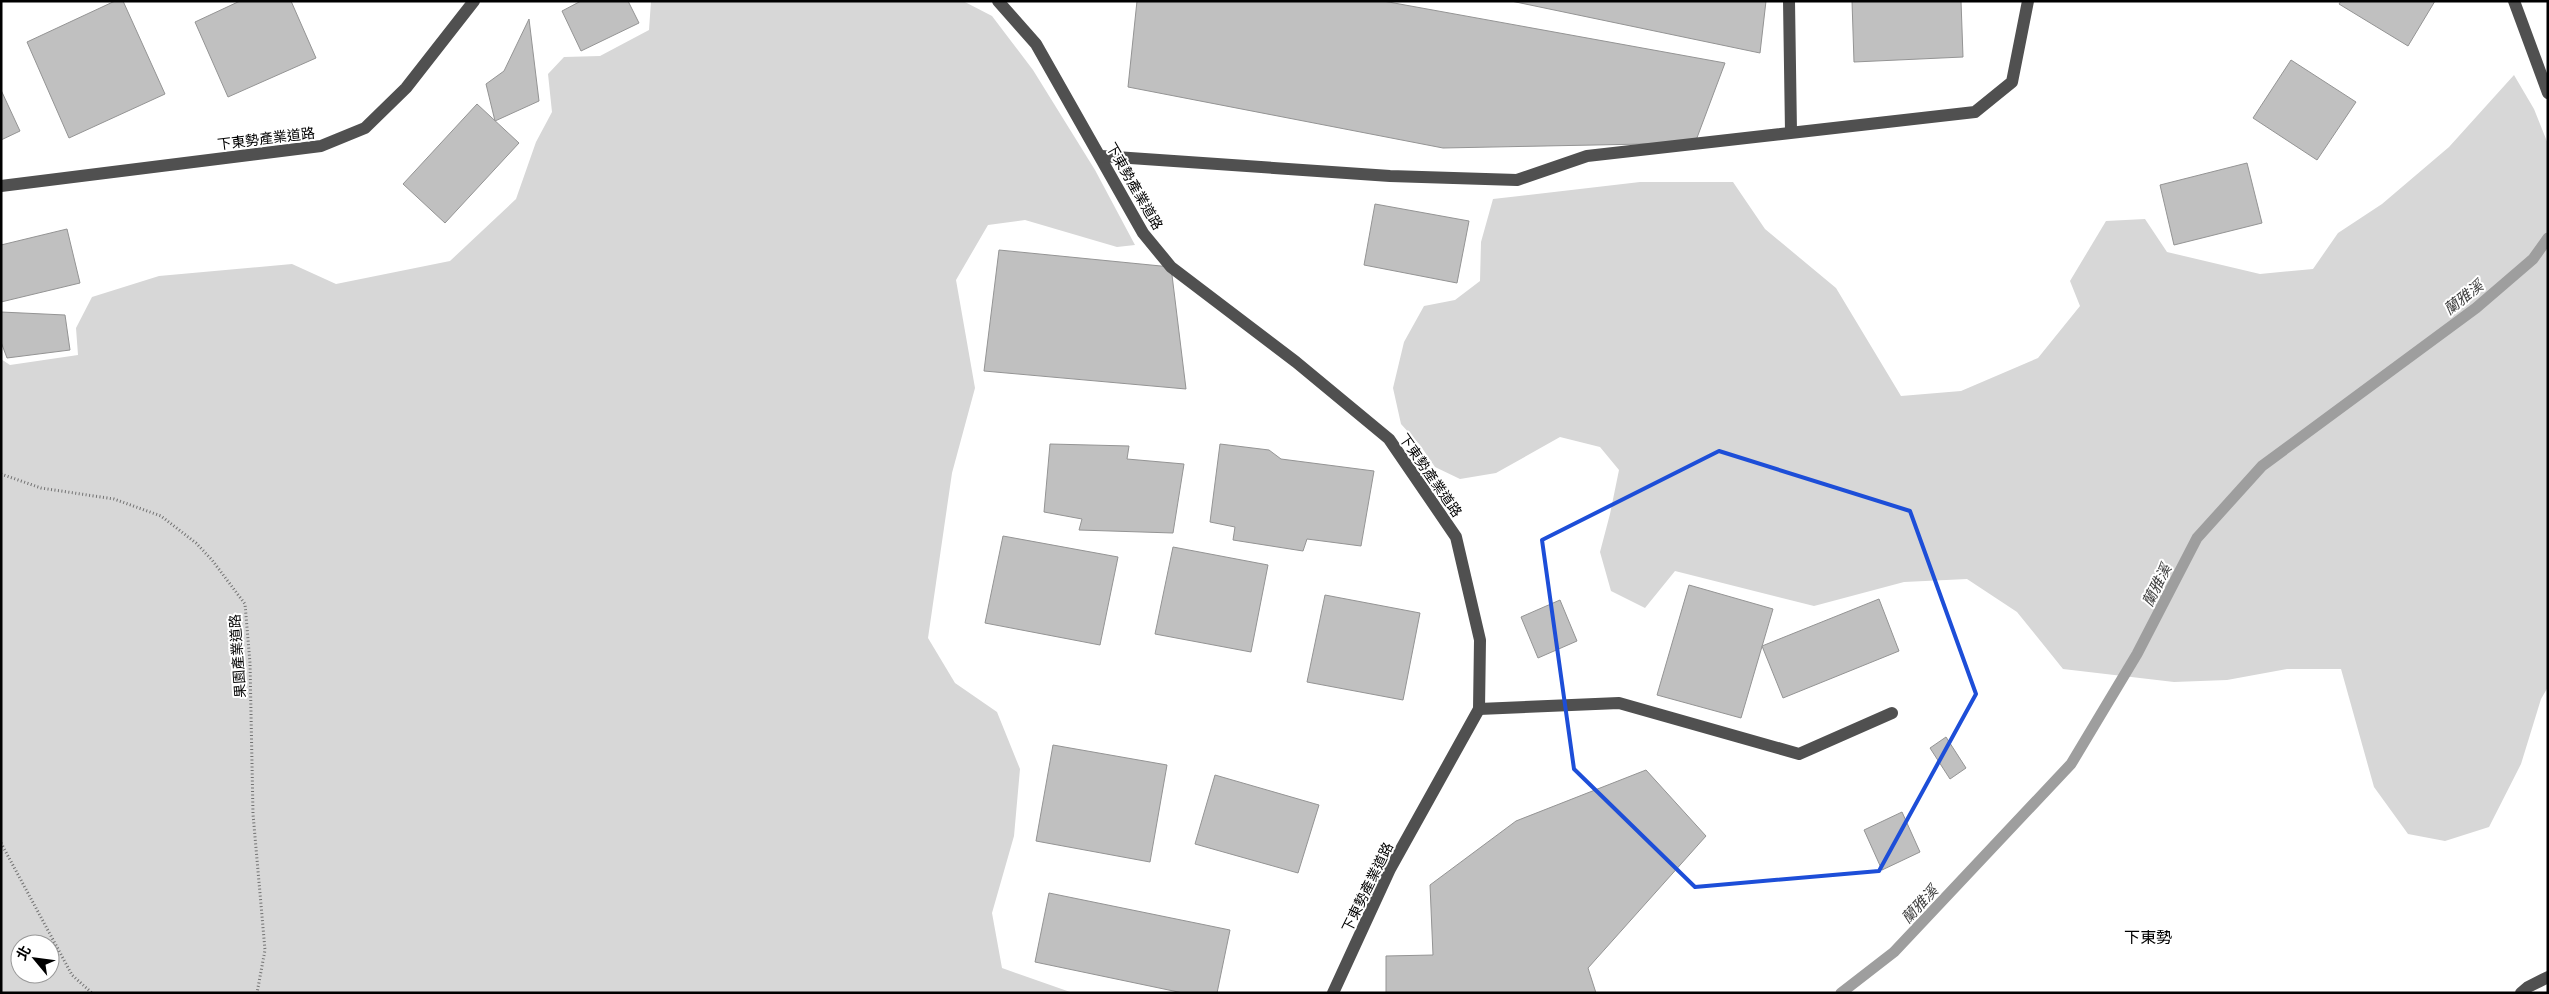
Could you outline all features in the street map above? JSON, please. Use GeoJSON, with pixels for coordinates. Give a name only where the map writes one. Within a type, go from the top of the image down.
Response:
{"type":"FeatureCollection","features":[{"type":"Feature","properties":{"kind":"street","name":"下東勢產業道路"},"geometry":{"type":"LineString","coordinates":[[1,186],[321,146],[365,128],[406,88],[474,1]]}},
{"type":"Feature","properties":{"kind":"street","name":"下東勢產業道路"},"geometry":{"type":"LineString","coordinates":[[998,1],[1036,44],[1143,233],[1171,267],[1296,362],[1389,440],[1456,537],[1480,640],[1479,709],[1390,869],[1333,993]]}},
{"type":"Feature","properties":{"kind":"street"},"geometry":{"type":"LineString","coordinates":[[1789,1],[1791,132]]}},
{"type":"Feature","properties":{"kind":"street"},"geometry":{"type":"LineString","coordinates":[[1101,156],[1390,176],[1516,180],[1588,156],[1975,112],[2012,82],[2028,1]]}},
{"type":"Feature","properties":{"kind":"street"},"geometry":{"type":"LineString","coordinates":[[2514,1],[2548,92]]}},
{"type":"Feature","properties":{"kind":"street"},"geometry":{"type":"LineString","coordinates":[[1479,709],[1619,703],[1799,754],[1892,713]]}},
{"type":"Feature","properties":{"kind":"street"},"geometry":{"type":"LineString","coordinates":[[2521,993],[2528,987],[2548,977]]}},
{"type":"Feature","properties":{"kind":"path","name":"果園產業道路"},"geometry":{"type":"LineString","coordinates":[[1,474],[41,488],[114,499],[161,516],[196,543],[212,560],[244,604],[250,663],[253,814],[265,950],[257,993]]}},
{"type":"Feature","properties":{"kind":"path"},"geometry":{"type":"LineString","coordinates":[[1,842],[72,974],[92,993]]}},
{"type":"Feature","properties":{"kind":"highlighted area"},"geometry":{"type":"Polygon","coordinates":[[[1719,451],[1910,511],[1976,694],[1879,871],[1695,887],[1574,769],[1542,540],[1719,451]]]}},
{"type":"Feature","properties":{"kind":"shaded area"},"geometry":{"type":"Polygon","coordinates":[[[651,1],[963,1],[992,16],[1033,70],[1095,170],[1135,245],[1117,247],[1025,220],[988,225],[956,280],[975,388],[952,473],[928,638],[955,683],[997,712],[1020,769],[1014,836],[992,913],[1002,968],[1073,993],[1,993],[1,359],[10,365],[78,355],[76,328],[92,297],[159,276],[292,264],[336,284],[450,261],[516,199],[536,142],[552,112],[548,74],[564,57],[600,56],[649,30],[651,1]]]}},
{"type":"Feature","properties":{"kind":"shaded area"},"geometry":{"type":"Polygon","coordinates":[[[2514,75],[2534,109],[2548,144],[2548,687],[2541,699],[2521,764],[2489,827],[2445,841],[2408,834],[2374,787],[2341,669],[2287,669],[2227,680],[2174,682],[2063,669],[2017,612],[1967,579],[1904,582],[1814,606],[1675,571],[1645,608],[1611,591],[1600,552],[1619,470],[1600,447],[1560,437],[1496,473],[1460,479],[1435,467],[1420,445],[1401,424],[1393,388],[1404,342],[1424,306],[1455,300],[1480,281],[1481,242],[1493,199],[1640,182],[1733,182],[1765,229],[1836,288],[1901,396],[1961,391],[2038,358],[2080,306],[2070,281],[2106,221],[2145,219],[2167,252],[2260,274],[2313,269],[2338,233],[2382,204],[2449,147],[2514,75]]]}},
{"type":"Feature","properties":{"kind":"building"},"geometry":{"type":"Polygon","coordinates":[[[115,1],[123,1],[165,94],[69,138],[27,42],[115,1]]]}},
{"type":"Feature","properties":{"kind":"building"},"geometry":{"type":"Polygon","coordinates":[[[240,1],[291,1],[316,58],[228,97],[195,22],[240,1]]]}},
{"type":"Feature","properties":{"kind":"building"},"geometry":{"type":"Polygon","coordinates":[[[581,1],[628,1],[639,23],[581,51],[562,11],[581,1]]]}},
{"type":"Feature","properties":{"kind":"building"},"geometry":{"type":"Polygon","coordinates":[[[1137,1],[1383,1],[1725,63],[1695,143],[1443,148],[1128,87],[1137,1]]]}},
{"type":"Feature","properties":{"kind":"building"},"geometry":{"type":"Polygon","coordinates":[[[1511,1],[1766,1],[1760,53],[1511,1]]]}},
{"type":"Feature","properties":{"kind":"building"},"geometry":{"type":"Polygon","coordinates":[[[1852,1],[1961,1],[1963,57],[1854,62],[1852,1]]]}},
{"type":"Feature","properties":{"kind":"building"},"geometry":{"type":"Polygon","coordinates":[[[2341,1],[2435,1],[2408,46],[2339,4],[2341,1]]]}},
{"type":"Feature","properties":{"kind":"building"},"geometry":{"type":"Polygon","coordinates":[[[529,19],[539,101],[495,121],[486,84],[504,71],[529,19]]]}},
{"type":"Feature","properties":{"kind":"building"},"geometry":{"type":"Polygon","coordinates":[[[2291,60],[2356,102],[2317,160],[2253,118],[2291,60]]]}},
{"type":"Feature","properties":{"kind":"building"},"geometry":{"type":"Polygon","coordinates":[[[1,90],[20,131],[1,140],[1,90]]]}},
{"type":"Feature","properties":{"kind":"building"},"geometry":{"type":"Polygon","coordinates":[[[477,104],[519,143],[445,223],[403,184],[477,104]]]}},
{"type":"Feature","properties":{"kind":"building"},"geometry":{"type":"Polygon","coordinates":[[[2247,163],[2262,223],[2174,245],[2160,185],[2247,163]]]}},
{"type":"Feature","properties":{"kind":"building"},"geometry":{"type":"Polygon","coordinates":[[[1375,204],[1469,221],[1457,283],[1364,265],[1375,204]]]}},
{"type":"Feature","properties":{"kind":"building"},"geometry":{"type":"Polygon","coordinates":[[[67,229],[80,283],[1,302],[1,245],[67,229]]]}},
{"type":"Feature","properties":{"kind":"building"},"geometry":{"type":"Polygon","coordinates":[[[999,250],[1171,267],[1186,389],[984,371],[999,250]]]}},
{"type":"Feature","properties":{"kind":"building"},"geometry":{"type":"Polygon","coordinates":[[[1,312],[65,315],[70,350],[7,358],[1,342],[1,312]]]}},
{"type":"Feature","properties":{"kind":"building"},"geometry":{"type":"Polygon","coordinates":[[[1050,444],[1129,446],[1127,459],[1184,464],[1173,533],[1079,530],[1082,519],[1044,512],[1050,444]]]}},
{"type":"Feature","properties":{"kind":"building"},"geometry":{"type":"Polygon","coordinates":[[[1220,444],[1269,450],[1281,459],[1374,471],[1361,546],[1307,539],[1303,551],[1233,540],[1235,527],[1210,522],[1220,444]]]}},
{"type":"Feature","properties":{"kind":"building"},"geometry":{"type":"Polygon","coordinates":[[[1003,536],[1118,557],[1100,645],[985,623],[1003,536]]]}},
{"type":"Feature","properties":{"kind":"building"},"geometry":{"type":"Polygon","coordinates":[[[1173,547],[1268,565],[1251,652],[1155,634],[1173,547]]]}},
{"type":"Feature","properties":{"kind":"building"},"geometry":{"type":"Polygon","coordinates":[[[1689,585],[1773,609],[1741,718],[1657,695],[1689,585]]]}},
{"type":"Feature","properties":{"kind":"building"},"geometry":{"type":"Polygon","coordinates":[[[1325,595],[1420,613],[1403,700],[1307,682],[1325,595]]]}},
{"type":"Feature","properties":{"kind":"building"},"geometry":{"type":"Polygon","coordinates":[[[1879,599],[1899,651],[1783,698],[1762,646],[1879,599]]]}},
{"type":"Feature","properties":{"kind":"building"},"geometry":{"type":"Polygon","coordinates":[[[1560,600],[1577,641],[1538,658],[1521,617],[1560,600]]]}},
{"type":"Feature","properties":{"kind":"building"},"geometry":{"type":"Polygon","coordinates":[[[1946,737],[1966,768],[1950,779],[1930,748],[1946,737]]]}},
{"type":"Feature","properties":{"kind":"building"},"geometry":{"type":"Polygon","coordinates":[[[1053,745],[1167,765],[1150,862],[1036,841],[1053,745]]]}},
{"type":"Feature","properties":{"kind":"building"},"geometry":{"type":"Polygon","coordinates":[[[1646,770],[1706,836],[1588,968],[1596,993],[1386,993],[1386,956],[1433,955],[1430,885],[1516,821],[1646,770]]]}},
{"type":"Feature","properties":{"kind":"building"},"geometry":{"type":"Polygon","coordinates":[[[1215,775],[1319,805],[1298,873],[1195,844],[1215,775]]]}},
{"type":"Feature","properties":{"kind":"building"},"geometry":{"type":"Polygon","coordinates":[[[1902,812],[1920,852],[1882,870],[1864,830],[1902,812]]]}},
{"type":"Feature","properties":{"kind":"building"},"geometry":{"type":"Polygon","coordinates":[[[1049,893],[1230,930],[1217,993],[1183,993],[1035,962],[1049,893]]]}},
{"type":"Feature","properties":{"kind":"waterway","name":"蘭雅溪"},"geometry":{"type":"LineString","coordinates":[[1841,993],[1894,952],[2071,764],[2137,654],[2197,538],[2262,466],[2476,308],[2533,259],[2548,238]]}},
{"type":"Feature","properties":{"kind":"district","name":"下東勢"},"geometry":{"type":"Point","coordinates":[2148,937]}}]}
